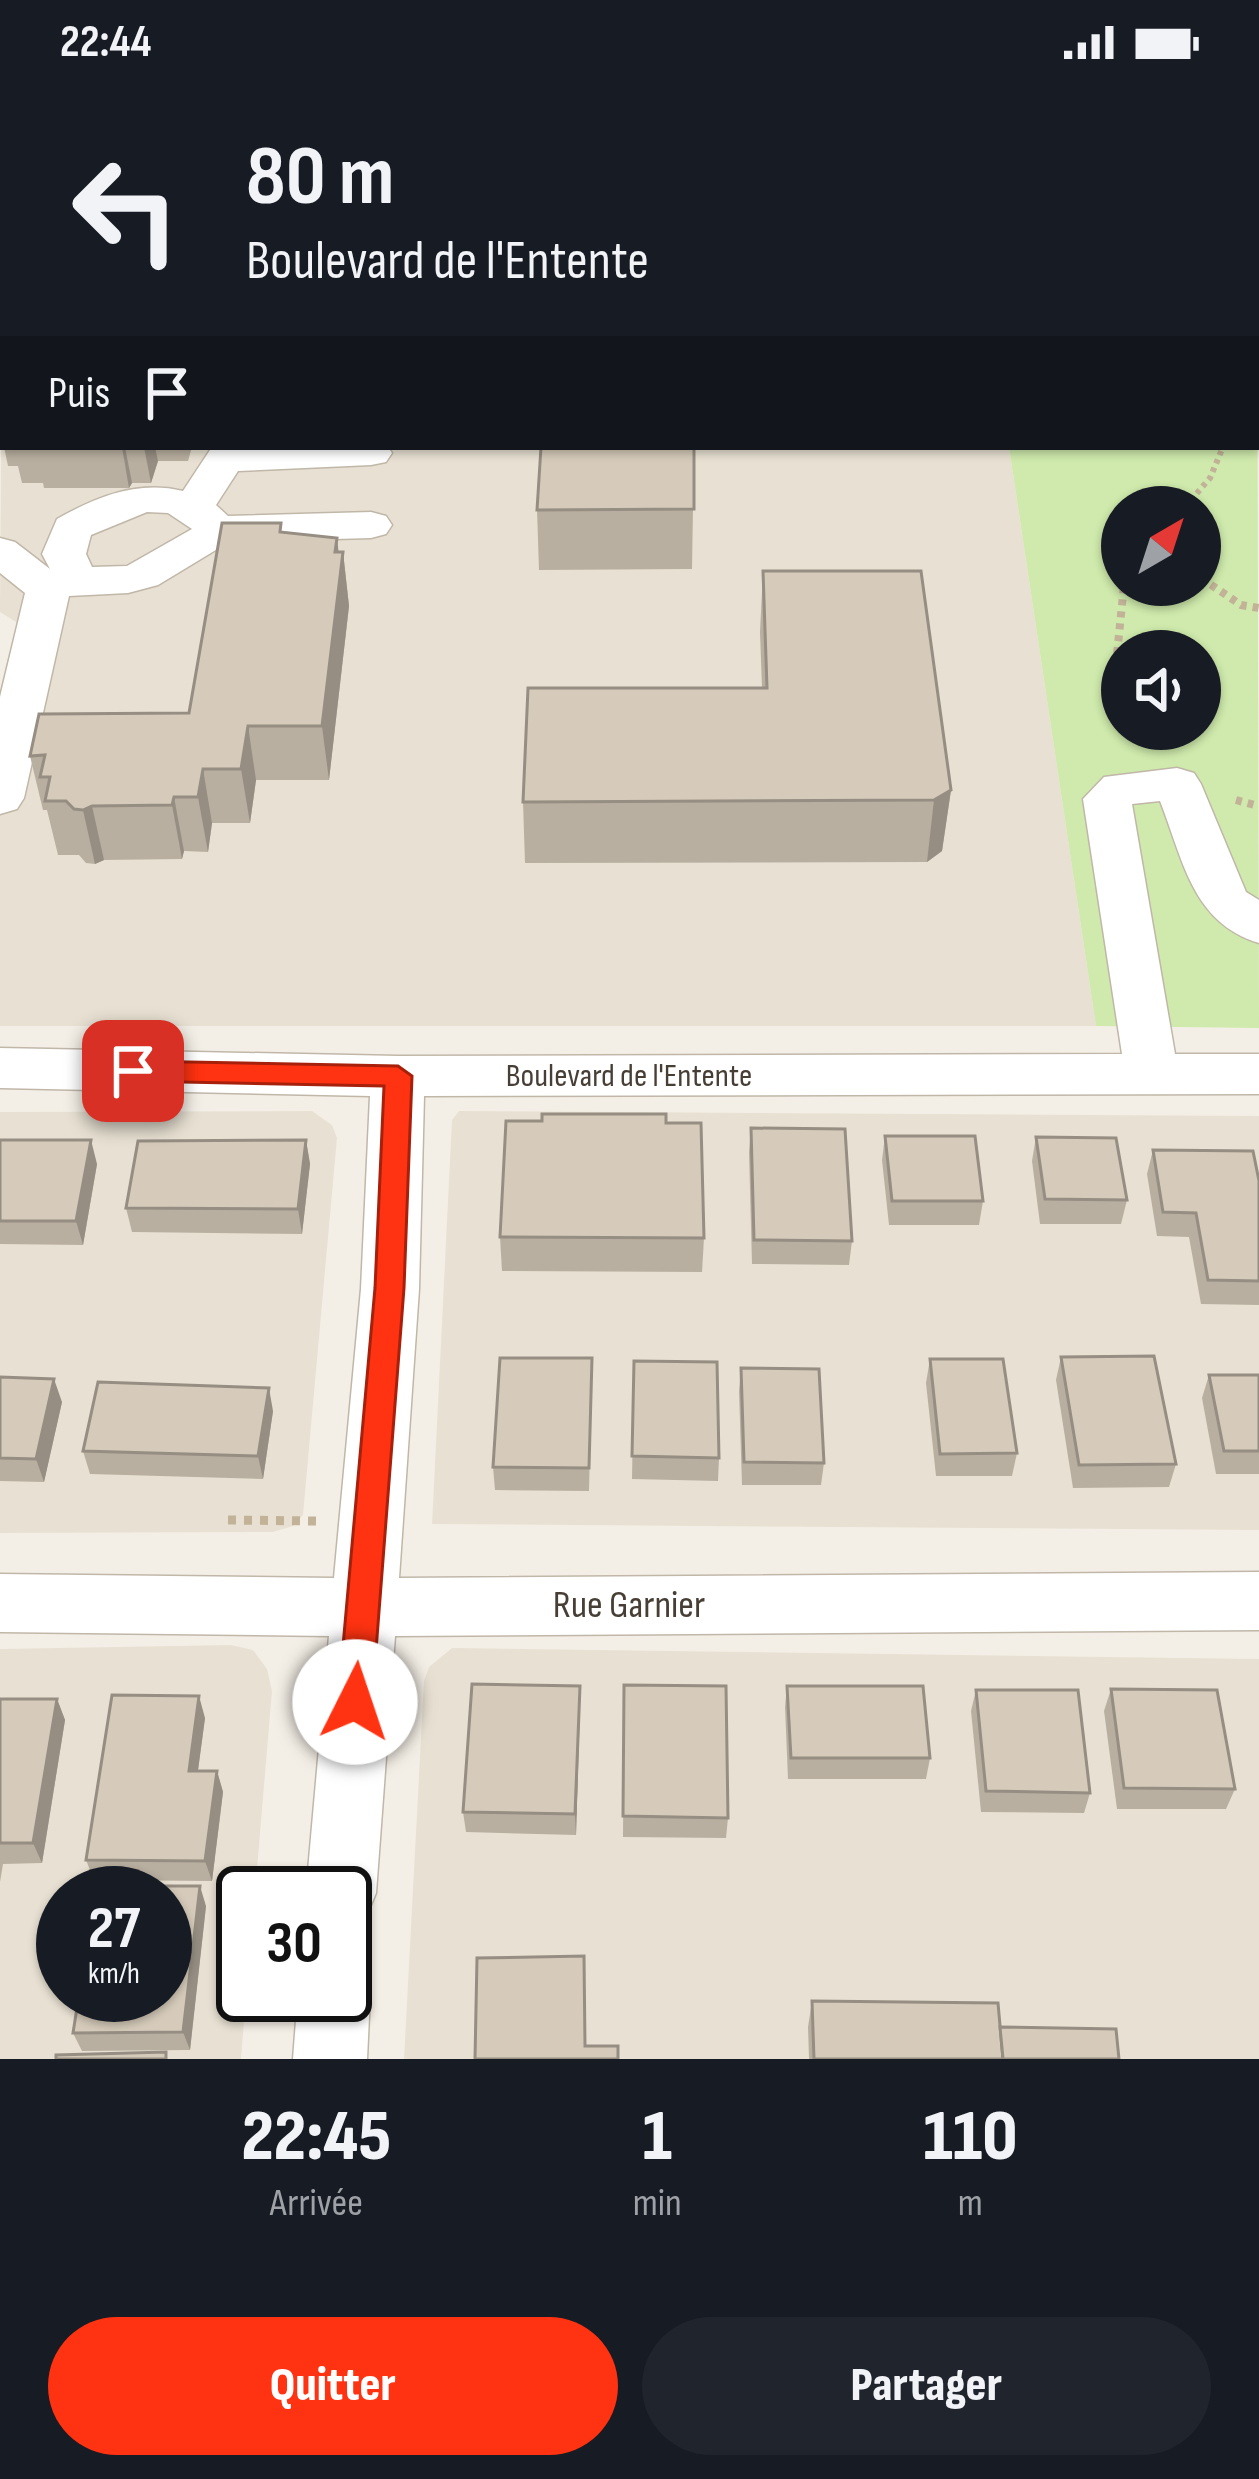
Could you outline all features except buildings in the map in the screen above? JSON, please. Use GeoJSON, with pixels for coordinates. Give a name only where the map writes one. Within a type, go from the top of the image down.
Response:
{"type":"FeatureCollection","features":[{"type":"Feature","properties":{"kind":"street"},"geometry":{"type":"LineString","coordinates":[[0,551],[62,582],[115,581],[153,571],[192,550],[225,459],[370,453]]}},
{"type":"Feature","properties":{"kind":"street"},"geometry":{"type":"LineString","coordinates":[[0,798],[62,582],[72,529],[114,503],[175,500],[207,517],[370,524]]}},
{"type":"Feature","properties":{"kind":"street"},"geometry":{"type":"LineString","coordinates":[[1152,1075],[1107,799],[1121,788],[1178,784],[1225,902],[1259,925]]}},
{"type":"Feature","properties":{"kind":"street","name":"Boulevard de l'Entente"},"geometry":{"type":"LineString","coordinates":[[0,1069],[398,1076],[1259,1074]]}},
{"type":"Feature","properties":{"kind":"street"},"geometry":{"type":"LineString","coordinates":[[343,1866],[390,1288],[398,1076]]}},
{"type":"Feature","properties":{"kind":"street","name":"Rue Garnier"},"geometry":{"type":"LineString","coordinates":[[0,1603],[362,1607],[1259,1601]]}},
{"type":"Feature","properties":{"kind":"street"},"geometry":{"type":"LineString","coordinates":[[330,2059],[332,2022]]}},
{"type":"Feature","properties":{"kind":"path"},"geometry":{"type":"LineString","coordinates":[[1203,486],[1222,450]]}},
{"type":"Feature","properties":{"kind":"path"},"geometry":{"type":"LineString","coordinates":[[1221,592],[1241,605],[1259,608]]}},
{"type":"Feature","properties":{"kind":"shaded area"},"geometry":{"type":"Polygon","coordinates":[[[1,450],[1009,450],[1096,1026],[0,1026],[0,775],[35,634],[0,612],[1,450]]]}},
{"type":"Feature","properties":{"kind":"shaded area"},"geometry":{"type":"Polygon","coordinates":[[[312,1111],[332,1125],[337,1138],[303,1515],[293,1526],[273,1532],[0,1533],[0,1112],[312,1111]]]}},
{"type":"Feature","properties":{"kind":"shaded area"},"geometry":{"type":"Polygon","coordinates":[[[459,1111],[1259,1116],[1259,1530],[432,1524],[452,1120],[459,1111]]]}},
{"type":"Feature","properties":{"kind":"shaded area"},"geometry":{"type":"Polygon","coordinates":[[[231,1645],[253,1650],[267,1669],[272,1691],[257,1866],[216,1866],[216,2022],[244,2022],[241,2059],[0,2059],[0,1649],[231,1645]]]}},
{"type":"Feature","properties":{"kind":"shaded area"},"geometry":{"type":"Polygon","coordinates":[[[452,1648],[1259,1659],[1259,2059],[404,2059],[424,1681],[429,1667],[452,1648]]]}},
{"type":"Feature","properties":{"kind":"green space"},"geometry":{"type":"Polygon","coordinates":[[[1009,450],[1258,450],[1259,1028],[1096,1026],[1009,450]]]}},
{"type":"Feature","properties":{"kind":"route"},"geometry":{"type":"LineString","coordinates":[[133,1071],[398,1076],[390,1288],[355,1702]]}}]}
